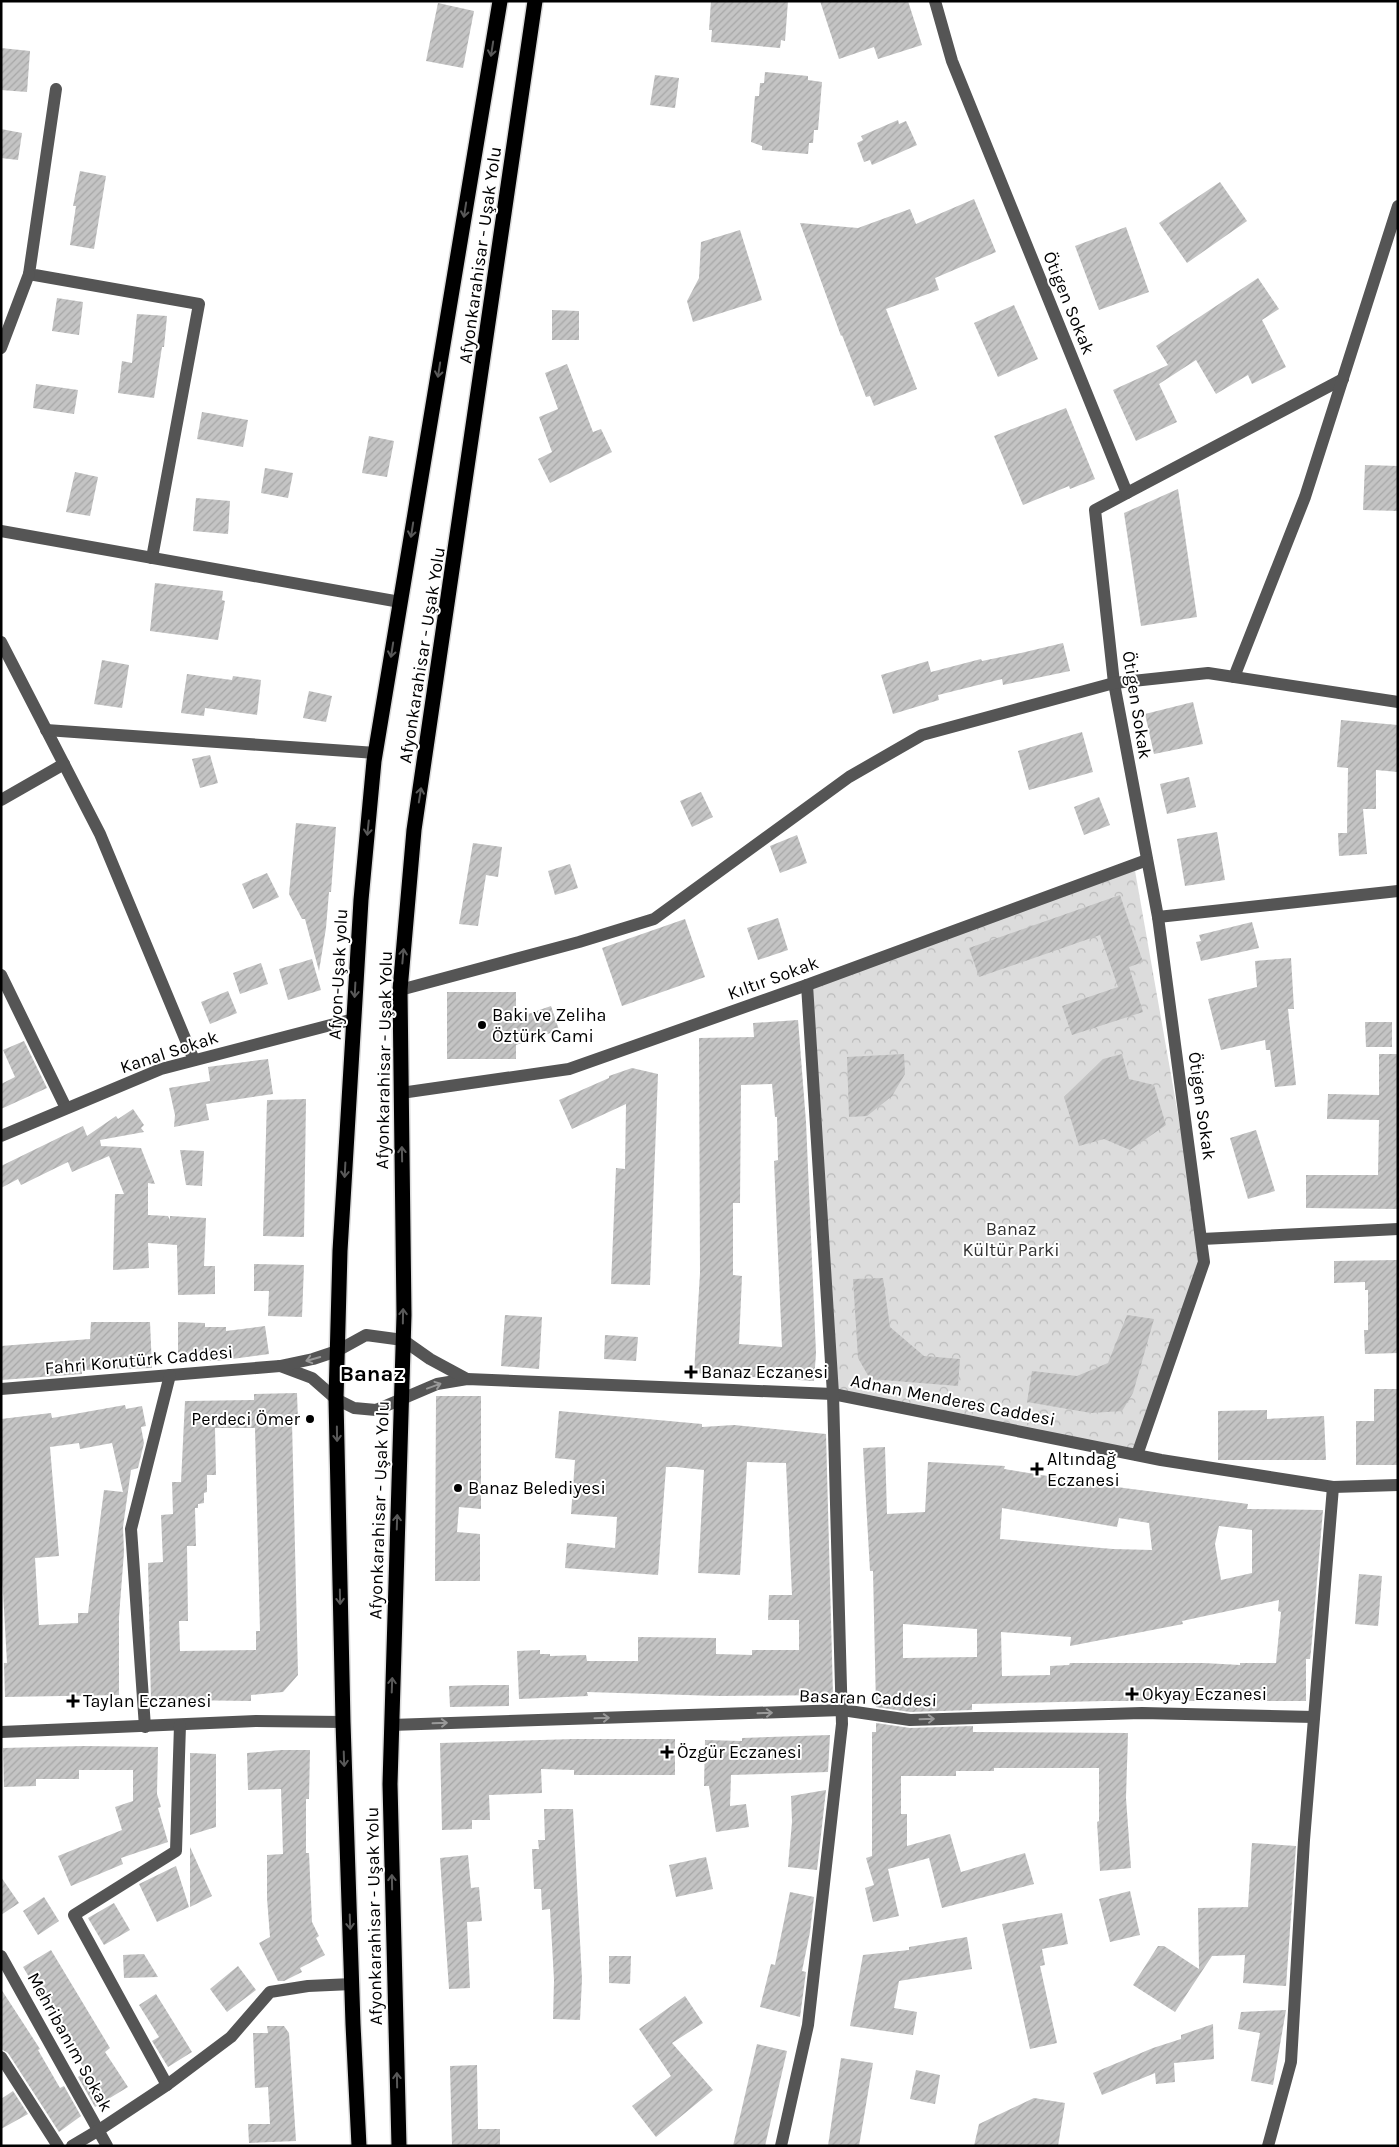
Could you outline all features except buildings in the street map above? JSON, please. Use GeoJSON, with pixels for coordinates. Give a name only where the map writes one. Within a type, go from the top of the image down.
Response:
{"type":"FeatureCollection","features":[{"type":"Feature","properties":{"kind":"highway","name":"Afyonkarahisar - Uşak Yolu"},"geometry":{"type":"LineString","coordinates":[[400,602],[500,1]]}},
{"type":"Feature","properties":{"kind":"highway","name":"Afyonkarahisar - Uşak Yolu"},"geometry":{"type":"LineString","coordinates":[[399,2146],[390,1784],[403,1340],[400,990],[414,830],[474,433],[535,1]]}},
{"type":"Feature","properties":{"kind":"highway","name":"Afyon-Uşak yolu"},"geometry":{"type":"LineString","coordinates":[[337,1351],[360,900],[376,753],[400,602]]}},
{"type":"Feature","properties":{"kind":"highway","name":"Afyonkarahisar - Uşak Yolu"},"geometry":{"type":"LineString","coordinates":[[337,1351],[336,1399],[343,1722],[359,2146]]}},
{"type":"Feature","properties":{"kind":"street","name":"Ötigen Sokak"},"geometry":{"type":"LineString","coordinates":[[935,1],[952,61],[1127,493],[1095,510],[1114,683],[1158,917],[1204,1262],[1137,1455]]}},
{"type":"Feature","properties":{"kind":"street"},"geometry":{"type":"LineString","coordinates":[[1,348],[29,274],[56,89]]}},
{"type":"Feature","properties":{"kind":"street"},"geometry":{"type":"LineString","coordinates":[[1234,677],[1306,497],[1398,206]]}},
{"type":"Feature","properties":{"kind":"street"},"geometry":{"type":"LineString","coordinates":[[29,274],[199,304],[152,558]]}},
{"type":"Feature","properties":{"kind":"street"},"geometry":{"type":"LineString","coordinates":[[1127,493],[1343,379]]}},
{"type":"Feature","properties":{"kind":"street"},"geometry":{"type":"LineString","coordinates":[[1,531],[400,602]]}},
{"type":"Feature","properties":{"kind":"street"},"geometry":{"type":"LineString","coordinates":[[1,642],[100,834],[194,1060]]}},
{"type":"Feature","properties":{"kind":"street"},"geometry":{"type":"LineString","coordinates":[[400,990],[579,942],[654,919],[849,777],[922,734],[1114,683],[1208,673],[1398,702]]}},
{"type":"Feature","properties":{"kind":"street"},"geometry":{"type":"LineString","coordinates":[[46,730],[376,753]]}},
{"type":"Feature","properties":{"kind":"street"},"geometry":{"type":"LineString","coordinates":[[1,800],[64,764]]}},
{"type":"Feature","properties":{"kind":"street","name":"Kıltır Sokak"},"geometry":{"type":"LineString","coordinates":[[401,1093],[569,1069],[807,985],[1147,860]]}},
{"type":"Feature","properties":{"kind":"street"},"geometry":{"type":"LineString","coordinates":[[1158,917],[1398,891]]}},
{"type":"Feature","properties":{"kind":"street"},"geometry":{"type":"LineString","coordinates":[[1,975],[66,1108]]}},
{"type":"Feature","properties":{"kind":"street"},"geometry":{"type":"LineString","coordinates":[[781,2146],[808,2025],[842,1710],[833,1394],[807,985]]}},
{"type":"Feature","properties":{"kind":"street","name":"Kanal Sokak"},"geometry":{"type":"LineString","coordinates":[[1,1136],[161,1069],[354,1019]]}},
{"type":"Feature","properties":{"kind":"street"},"geometry":{"type":"LineString","coordinates":[[1202,1239],[1398,1229]]}},
{"type":"Feature","properties":{"kind":"street"},"geometry":{"type":"LineString","coordinates":[[337,1351],[366,1335],[403,1340],[430,1359],[467,1379]]}},
{"type":"Feature","properties":{"kind":"street","name":"Fahri Korutürk Caddesi"},"geometry":{"type":"LineString","coordinates":[[1,1389],[280,1366],[313,1359],[337,1351]]}},
{"type":"Feature","properties":{"kind":"street"},"geometry":{"type":"LineString","coordinates":[[280,1366],[312,1378],[336,1399],[354,1408],[376,1410],[437,1384],[467,1379]]}},
{"type":"Feature","properties":{"kind":"street"},"geometry":{"type":"LineString","coordinates":[[145,1727],[131,1529],[170,1375]]}},
{"type":"Feature","properties":{"kind":"street","name":"Adnan Menderes Caddesi"},"geometry":{"type":"LineString","coordinates":[[467,1379],[833,1394],[1137,1455],[1333,1487],[1398,1485]]}},
{"type":"Feature","properties":{"kind":"street"},"geometry":{"type":"LineString","coordinates":[[1268,2146],[1291,2062],[1304,1840],[1333,1487]]}},
{"type":"Feature","properties":{"kind":"street","name":"Basaran Caddesi"},"geometry":{"type":"LineString","coordinates":[[391,1725],[842,1710],[910,1720],[1142,1713],[1314,1717]]}},
{"type":"Feature","properties":{"kind":"street"},"geometry":{"type":"LineString","coordinates":[[1,1732],[256,1721],[343,1722]]}},
{"type":"Feature","properties":{"kind":"street"},"geometry":{"type":"LineString","coordinates":[[167,2085],[74,1915],[176,1851],[180,1725]]}},
{"type":"Feature","properties":{"kind":"street","name":"Mehribanım Sokak"},"geometry":{"type":"LineString","coordinates":[[1,1956],[100,2130],[107,2146]]}},
{"type":"Feature","properties":{"kind":"street"},"geometry":{"type":"LineString","coordinates":[[72,2146],[100,2130],[167,2085],[231,2037],[270,1992],[308,1986],[352,1984]]}},
{"type":"Feature","properties":{"kind":"street"},"geometry":{"type":"LineString","coordinates":[[1,2057],[58,2146]]}},
{"type":"Feature","properties":{"kind":"green space","name":"Banaz Kültür Parki"},"geometry":{"type":"Polygon","coordinates":[[[1134,865],[1204,1262],[1137,1455],[833,1394],[812,983],[1134,865]]]}},
{"type":"Feature","properties":{"kind":"place","name":"Baki ve Zeliha Öztürk Cami"},"geometry":{"type":"Point","coordinates":[482,1025]}},
{"type":"Feature","properties":{"kind":"place","name":"Banaz Eczanesi"},"geometry":{"type":"Point","coordinates":[691,1372]}},
{"type":"Feature","properties":{"kind":"place","name":"Perdeci Ömer"},"geometry":{"type":"Point","coordinates":[310,1419]}},
{"type":"Feature","properties":{"kind":"place","name":"Altındağ Eczanesi"},"geometry":{"type":"Point","coordinates":[1037,1469]}},
{"type":"Feature","properties":{"kind":"place","name":"Banaz Belediyesi"},"geometry":{"type":"Point","coordinates":[458,1488]}},
{"type":"Feature","properties":{"kind":"place","name":"Okyay Eczanesi"},"geometry":{"type":"Point","coordinates":[1132,1694]}},
{"type":"Feature","properties":{"kind":"place","name":"Taylan Eczanesi"},"geometry":{"type":"Point","coordinates":[73,1701]}},
{"type":"Feature","properties":{"kind":"place","name":"Özgür Eczanesi"},"geometry":{"type":"Point","coordinates":[667,1752]}},
{"type":"Feature","properties":{"kind":"district","name":"Banaz"},"geometry":{"type":"Point","coordinates":[372,1374]}}]}
